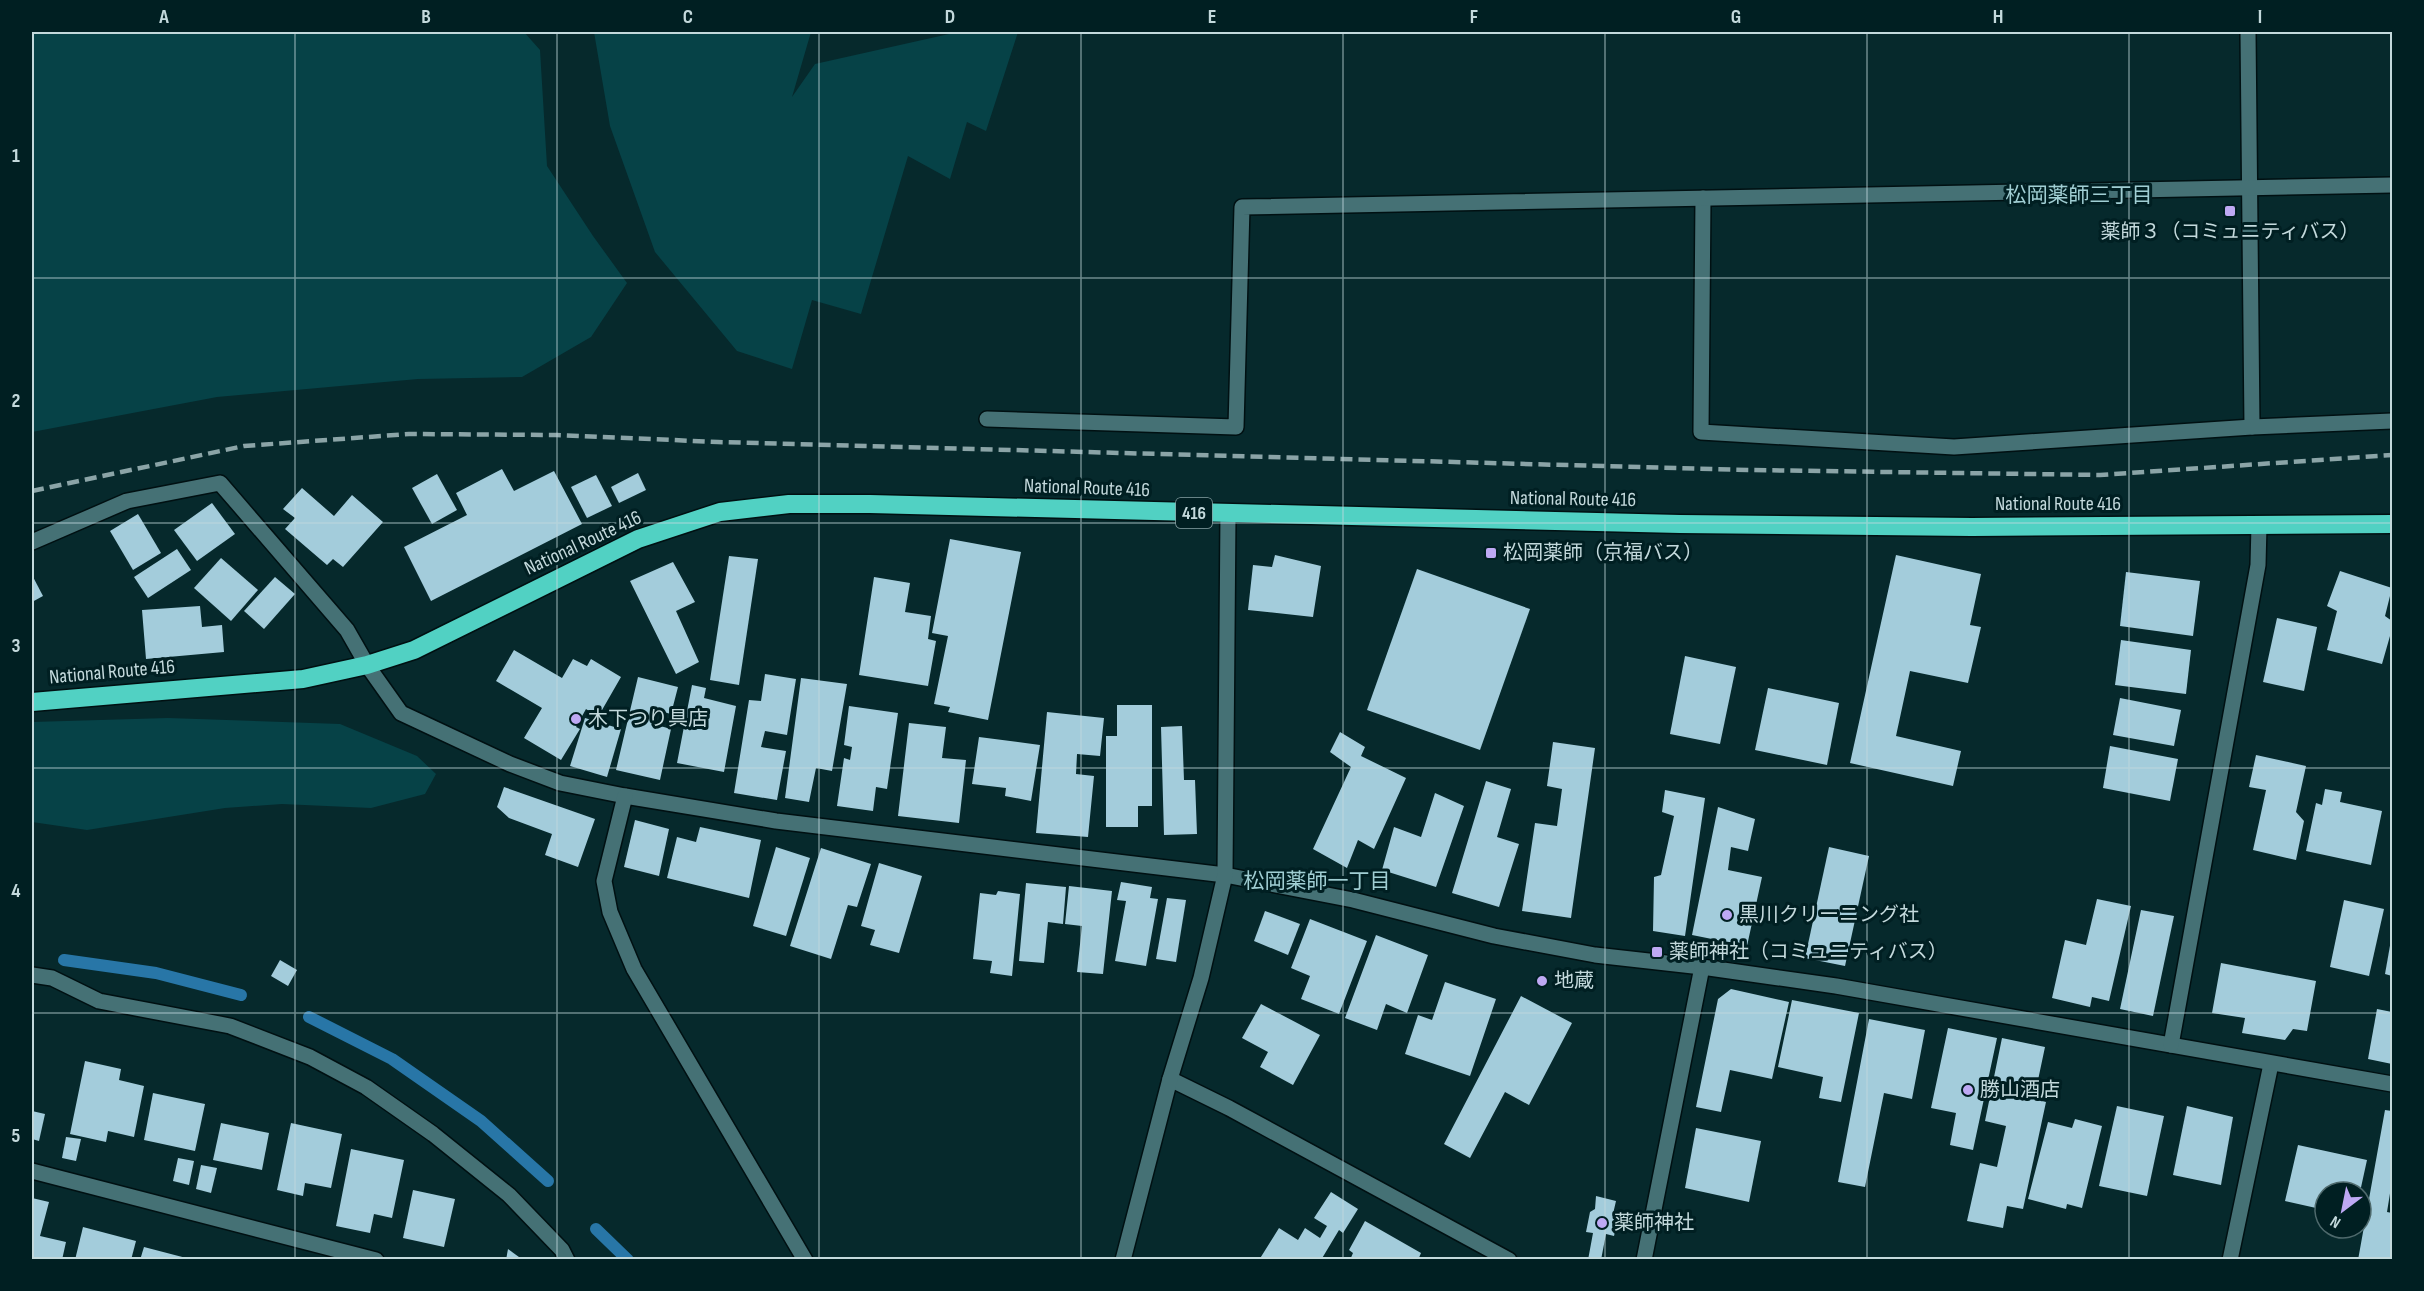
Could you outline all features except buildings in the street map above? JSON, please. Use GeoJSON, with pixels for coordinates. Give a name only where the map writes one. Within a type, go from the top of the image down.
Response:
{"type":"FeatureCollection","features":[{"type":"Feature","properties":{"kind":"highway","name":"National Route 416"},"geometry":{"type":"LineString","coordinates":[[32,702],[303,679],[367,665],[414,650],[638,539],[720,512],[789,504],[870,504],[1692,525],[1972,527],[2392,524]]}},
{"type":"Feature","properties":{"kind":"street"},"geometry":{"type":"LineString","coordinates":[[2248,32],[2252,427]]}},
{"type":"Feature","properties":{"kind":"street"},"geometry":{"type":"LineString","coordinates":[[987,419],[1236,427],[1242,207],[2392,185]]}},
{"type":"Feature","properties":{"kind":"street"},"geometry":{"type":"LineString","coordinates":[[1703,198],[1701,432],[1954,447],[2252,427],[2392,421]]}},
{"type":"Feature","properties":{"kind":"street"},"geometry":{"type":"LineString","coordinates":[[32,542],[127,501],[220,483],[346,630],[367,665],[401,712],[510,764],[560,783],[776,821],[1225,875],[1353,900],[1505,938],[1595,955],[1836,986],[2392,1084]]}},
{"type":"Feature","properties":{"kind":"street"},"geometry":{"type":"LineString","coordinates":[[1123,1260],[1170,1079],[1201,978],[1225,875],[1228,514]]}},
{"type":"Feature","properties":{"kind":"street"},"geometry":{"type":"LineString","coordinates":[[2171,1046],[2258,565],[2259,525]]}},
{"type":"Feature","properties":{"kind":"street"},"geometry":{"type":"LineString","coordinates":[[625,796],[604,881],[610,912],[634,969],[805,1260]]}},
{"type":"Feature","properties":{"kind":"street"},"geometry":{"type":"LineString","coordinates":[[1644,1260],[1702,967]]}},
{"type":"Feature","properties":{"kind":"street"},"geometry":{"type":"LineString","coordinates":[[32,975],[52,978],[99,1001],[230,1026],[310,1057],[366,1088],[442,1141],[509,1195],[562,1250],[567,1260]]}},
{"type":"Feature","properties":{"kind":"street"},"geometry":{"type":"LineString","coordinates":[[2230,1260],[2271,1064]]}},
{"type":"Feature","properties":{"kind":"street"},"geometry":{"type":"LineString","coordinates":[[1170,1079],[1229,1108],[1509,1260]]}},
{"type":"Feature","properties":{"kind":"street"},"geometry":{"type":"LineString","coordinates":[[32,1171],[376,1260]]}},
{"type":"Feature","properties":{"kind":"shaded area"},"geometry":{"type":"Polygon","coordinates":[[[32,32],[524,32],[540,50],[547,166],[627,283],[591,337],[522,377],[418,379],[217,397],[32,432],[32,32]]]}},
{"type":"Feature","properties":{"kind":"shaded area"},"geometry":{"type":"Polygon","coordinates":[[[594,32],[811,32],[792,97],[815,64],[958,32],[1018,32],[986,131],[967,122],[950,179],[908,156],[861,314],[812,300],[792,369],[737,351],[655,252],[610,126],[594,32]]]}},
{"type":"Feature","properties":{"kind":"shaded area"},"geometry":{"type":"Polygon","coordinates":[[[168,718],[340,724],[417,756],[436,774],[425,794],[371,808],[282,804],[225,808],[87,830],[32,822],[32,722],[168,718]]]}},
{"type":"Feature","properties":{"kind":"waterway"},"geometry":{"type":"LineString","coordinates":[[64,960],[156,973],[241,995]]}},
{"type":"Feature","properties":{"kind":"waterway"},"geometry":{"type":"LineString","coordinates":[[309,1017],[392,1059],[481,1121],[548,1181]]}},
{"type":"Feature","properties":{"kind":"waterway"},"geometry":{"type":"LineString","coordinates":[[596,1229],[628,1260]]}},
{"type":"Feature","properties":{"kind":"railway"},"geometry":{"type":"LineString","coordinates":[[32,491],[244,446],[409,434],[557,435],[718,442],[1748,470],[2100,475],[2392,455]]}},
{"type":"Feature","properties":{"kind":"place","name":"薬師３（コミュニティバス）"},"geometry":{"type":"Point","coordinates":[2230,211]}},
{"type":"Feature","properties":{"kind":"place","name":"松岡薬師（京福バス）"},"geometry":{"type":"Point","coordinates":[1491,553]}},
{"type":"Feature","properties":{"kind":"place","name":"木下つり具店"},"geometry":{"type":"Point","coordinates":[576,719]}},
{"type":"Feature","properties":{"kind":"place","name":"黒川クリーニング社"},"geometry":{"type":"Point","coordinates":[1727,915]}},
{"type":"Feature","properties":{"kind":"place","name":"薬師神社（コミュニティバス）"},"geometry":{"type":"Point","coordinates":[1657,952]}},
{"type":"Feature","properties":{"kind":"place","name":"地蔵"},"geometry":{"type":"Point","coordinates":[1542,981]}},
{"type":"Feature","properties":{"kind":"place","name":"勝山酒店"},"geometry":{"type":"Point","coordinates":[1968,1090]}},
{"type":"Feature","properties":{"kind":"place","name":"薬師神社"},"geometry":{"type":"Point","coordinates":[1602,1223]}},
{"type":"Feature","properties":{"kind":"district","name":"松岡薬師三丁目"},"geometry":{"type":"Point","coordinates":[2079,195]}},
{"type":"Feature","properties":{"kind":"district","name":"松岡薬師一丁目"},"geometry":{"type":"Point","coordinates":[1317,881]}}]}
